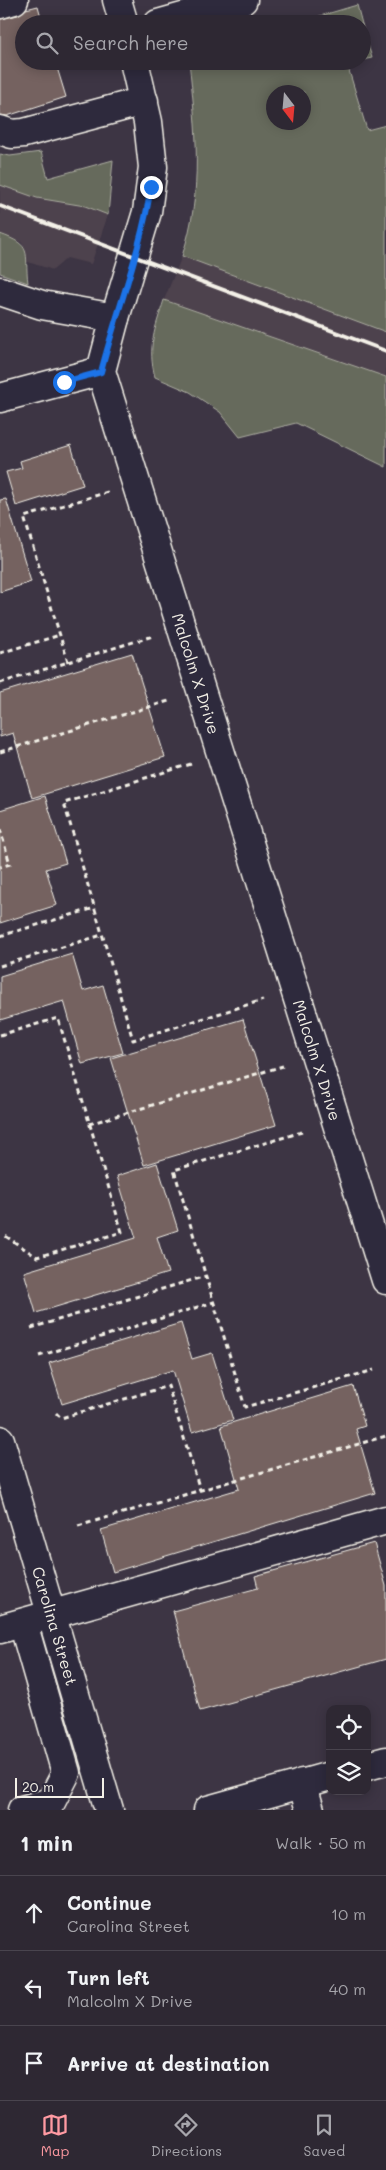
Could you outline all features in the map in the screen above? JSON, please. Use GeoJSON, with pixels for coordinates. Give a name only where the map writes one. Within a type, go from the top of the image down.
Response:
{"type":"FeatureCollection","features":[{"type":"Feature","properties":{"kind":"street"},"geometry":{"type":"LineString","coordinates":[[0,4],[14,0]]}},
{"type":"Feature","properties":{"kind":"street"},"geometry":{"type":"LineString","coordinates":[[117,0],[121,15]]}},
{"type":"Feature","properties":{"kind":"street"},"geometry":{"type":"LineString","coordinates":[[190,15],[242,0]]}},
{"type":"Feature","properties":{"kind":"street"},"geometry":{"type":"LineString","coordinates":[[0,398],[101,372],[114,318],[137,248],[151,187],[152,146],[136,70]]}},
{"type":"Feature","properties":{"kind":"street"},"geometry":{"type":"LineString","coordinates":[[0,130],[12,134],[24,133],[144,101]]}},
{"type":"Feature","properties":{"kind":"street"},"geometry":{"type":"LineString","coordinates":[[0,291],[42,305],[114,318]]}},
{"type":"Feature","properties":{"kind":"street","name":"Malcolm X Drive"},"geometry":{"type":"LineString","coordinates":[[101,372],[386,1280]]}},
{"type":"Feature","properties":{"kind":"street","name":"Carolina Street"},"geometry":{"type":"LineString","coordinates":[[0,1440],[110,1810]]}},
{"type":"Feature","properties":{"kind":"street"},"geometry":{"type":"LineString","coordinates":[[22,1810],[51,1802],[66,1773],[43,1692],[11,1626],[52,1616],[386,1520]]}},
{"type":"Feature","properties":{"kind":"street"},"geometry":{"type":"LineString","coordinates":[[43,1692],[72,1684]]}},
{"type":"Feature","properties":{"kind":"street"},"geometry":{"type":"LineString","coordinates":[[62,1759],[92,1750]]}},
{"type":"Feature","properties":{"kind":"street"},"geometry":{"type":"LineString","coordinates":[[208,1810],[326,1777]]}},
{"type":"Feature","properties":{"kind":"street"},"geometry":{"type":"LineString","coordinates":[[302,1784],[310,1810]]}},
{"type":"Feature","properties":{"kind":"path"},"geometry":{"type":"LineString","coordinates":[[68,662],[24,517],[109,492]]}},
{"type":"Feature","properties":{"kind":"path"},"geometry":{"type":"LineString","coordinates":[[0,653],[60,635]]}},
{"type":"Feature","properties":{"kind":"path"},"geometry":{"type":"LineString","coordinates":[[0,683],[153,636]]}},
{"type":"Feature","properties":{"kind":"path"},"geometry":{"type":"LineString","coordinates":[[0,752],[172,700]]}},
{"type":"Feature","properties":{"kind":"path"},"geometry":{"type":"LineString","coordinates":[[191,764],[64,803],[133,1040],[263,1000]]}},
{"type":"Feature","properties":{"kind":"path"},"geometry":{"type":"LineString","coordinates":[[0,829],[10,864],[0,867]]}},
{"type":"Feature","properties":{"kind":"path"},"geometry":{"type":"LineString","coordinates":[[0,936],[94,908]]}},
{"type":"Feature","properties":{"kind":"path"},"geometry":{"type":"LineString","coordinates":[[0,966],[102,935]]}},
{"type":"Feature","properties":{"kind":"path"},"geometry":{"type":"LineString","coordinates":[[0,1035],[58,1018],[122,1232],[37,1257],[4,1235]]}},
{"type":"Feature","properties":{"kind":"path"},"geometry":{"type":"LineString","coordinates":[[89,1124],[282,1066]]}},
{"type":"Feature","properties":{"kind":"path"},"geometry":{"type":"LineString","coordinates":[[302,1132],[174,1170],[245,1407],[374,1370]]}},
{"type":"Feature","properties":{"kind":"path"},"geometry":{"type":"LineString","coordinates":[[31,1328],[206,1276]]}},
{"type":"Feature","properties":{"kind":"path"},"geometry":{"type":"LineString","coordinates":[[39,1356],[214,1302]]}},
{"type":"Feature","properties":{"kind":"path"},"geometry":{"type":"LineString","coordinates":[[56,1414],[61,1418],[168,1386],[200,1490]]}},
{"type":"Feature","properties":{"kind":"path"},"geometry":{"type":"LineString","coordinates":[[78,1526],[386,1436]]}},
{"type":"Feature","properties":{"kind":"shaded area"},"geometry":{"type":"Polygon","coordinates":[[[0,185],[37,198],[85,206],[108,215],[91,264],[67,258],[53,270],[25,261],[26,250],[21,242],[0,234],[0,185]]]}},
{"type":"Feature","properties":{"kind":"shaded area"},"geometry":{"type":"Polygon","coordinates":[[[182,256],[386,332],[386,377],[164,300],[182,256]]]}},
{"type":"Feature","properties":{"kind":"green space"},"geometry":{"type":"Polygon","coordinates":[[[357,5],[360,15],[323,15],[357,5]]]}},
{"type":"Feature","properties":{"kind":"green space"},"geometry":{"type":"Polygon","coordinates":[[[190,70],[349,70],[367,130],[386,125],[386,332],[182,256],[193,208],[196,184],[196,135],[190,70]]]}},
{"type":"Feature","properties":{"kind":"green space"},"geometry":{"type":"Polygon","coordinates":[[[41,152],[48,178],[113,160],[108,215],[85,206],[37,198],[0,185],[0,154],[10,156],[41,152]]]}},
{"type":"Feature","properties":{"kind":"green space"},"geometry":{"type":"Polygon","coordinates":[[[0,234],[11,238],[23,246],[28,283],[0,273],[0,234]]]}},
{"type":"Feature","properties":{"kind":"green space"},"geometry":{"type":"Polygon","coordinates":[[[164,300],[386,377],[386,467],[296,423],[240,437],[220,412],[190,392],[155,377],[152,356],[153,338],[164,300]]]}},
{"type":"Feature","properties":{"kind":"building"},"geometry":{"type":"Polygon","coordinates":[[[38,6],[40,15],[18,15],[26,9],[38,6]]]}},
{"type":"Feature","properties":{"kind":"building"},"geometry":{"type":"Polygon","coordinates":[[[15,16],[15,70],[58,70],[66,97],[7,116],[0,115],[0,19],[15,16]]]}},
{"type":"Feature","properties":{"kind":"building"},"geometry":{"type":"Polygon","coordinates":[[[71,445],[83,485],[16,506],[6,472],[22,468],[20,461],[71,445]]]}},
{"type":"Feature","properties":{"kind":"building"},"geometry":{"type":"Polygon","coordinates":[[[6,499],[31,582],[0,592],[0,500],[6,499]]]}},
{"type":"Feature","properties":{"kind":"building"},"geometry":{"type":"Polygon","coordinates":[[[132,653],[165,757],[32,798],[13,733],[0,737],[0,693],[132,653]]]}},
{"type":"Feature","properties":{"kind":"building"},"geometry":{"type":"Polygon","coordinates":[[[45,796],[66,863],[46,869],[57,905],[0,923],[0,810],[45,796]]]}},
{"type":"Feature","properties":{"kind":"building"},"geometry":{"type":"Polygon","coordinates":[[[72,954],[83,991],[103,985],[123,1053],[82,1064],[64,1001],[0,1020],[0,976],[72,954]]]}},
{"type":"Feature","properties":{"kind":"building"},"geometry":{"type":"Polygon","coordinates":[[[243,1019],[276,1125],[144,1165],[111,1058],[243,1019]]]}},
{"type":"Feature","properties":{"kind":"building"},"geometry":{"type":"Polygon","coordinates":[[[157,1163],[178,1230],[157,1237],[168,1273],[36,1313],[24,1272],[136,1238],[117,1176],[157,1163]]]}},
{"type":"Feature","properties":{"kind":"building"},"geometry":{"type":"Polygon","coordinates":[[[181,1323],[192,1359],[212,1353],[233,1420],[192,1432],[173,1370],[62,1404],[49,1363],[181,1323]]]}},
{"type":"Feature","properties":{"kind":"building"},"geometry":{"type":"Polygon","coordinates":[[[353,1386],[365,1426],[356,1429],[375,1493],[113,1572],[101,1530],[239,1489],[221,1426],[353,1386]]]}},
{"type":"Feature","properties":{"kind":"building"},"geometry":{"type":"Polygon","coordinates":[[[374,1543],[386,1586],[386,1659],[200,1711],[173,1611],[258,1588],[255,1576],[374,1543]]]}},
{"type":"Feature","properties":{"kind":"railway"},"geometry":{"type":"LineString","coordinates":[[0,206],[386,351]]}},
{"type":"Feature","properties":{"kind":"route"},"geometry":{"type":"LineString","coordinates":[[64,382],[101,372],[114,318],[147,212],[151,187]]}}]}
